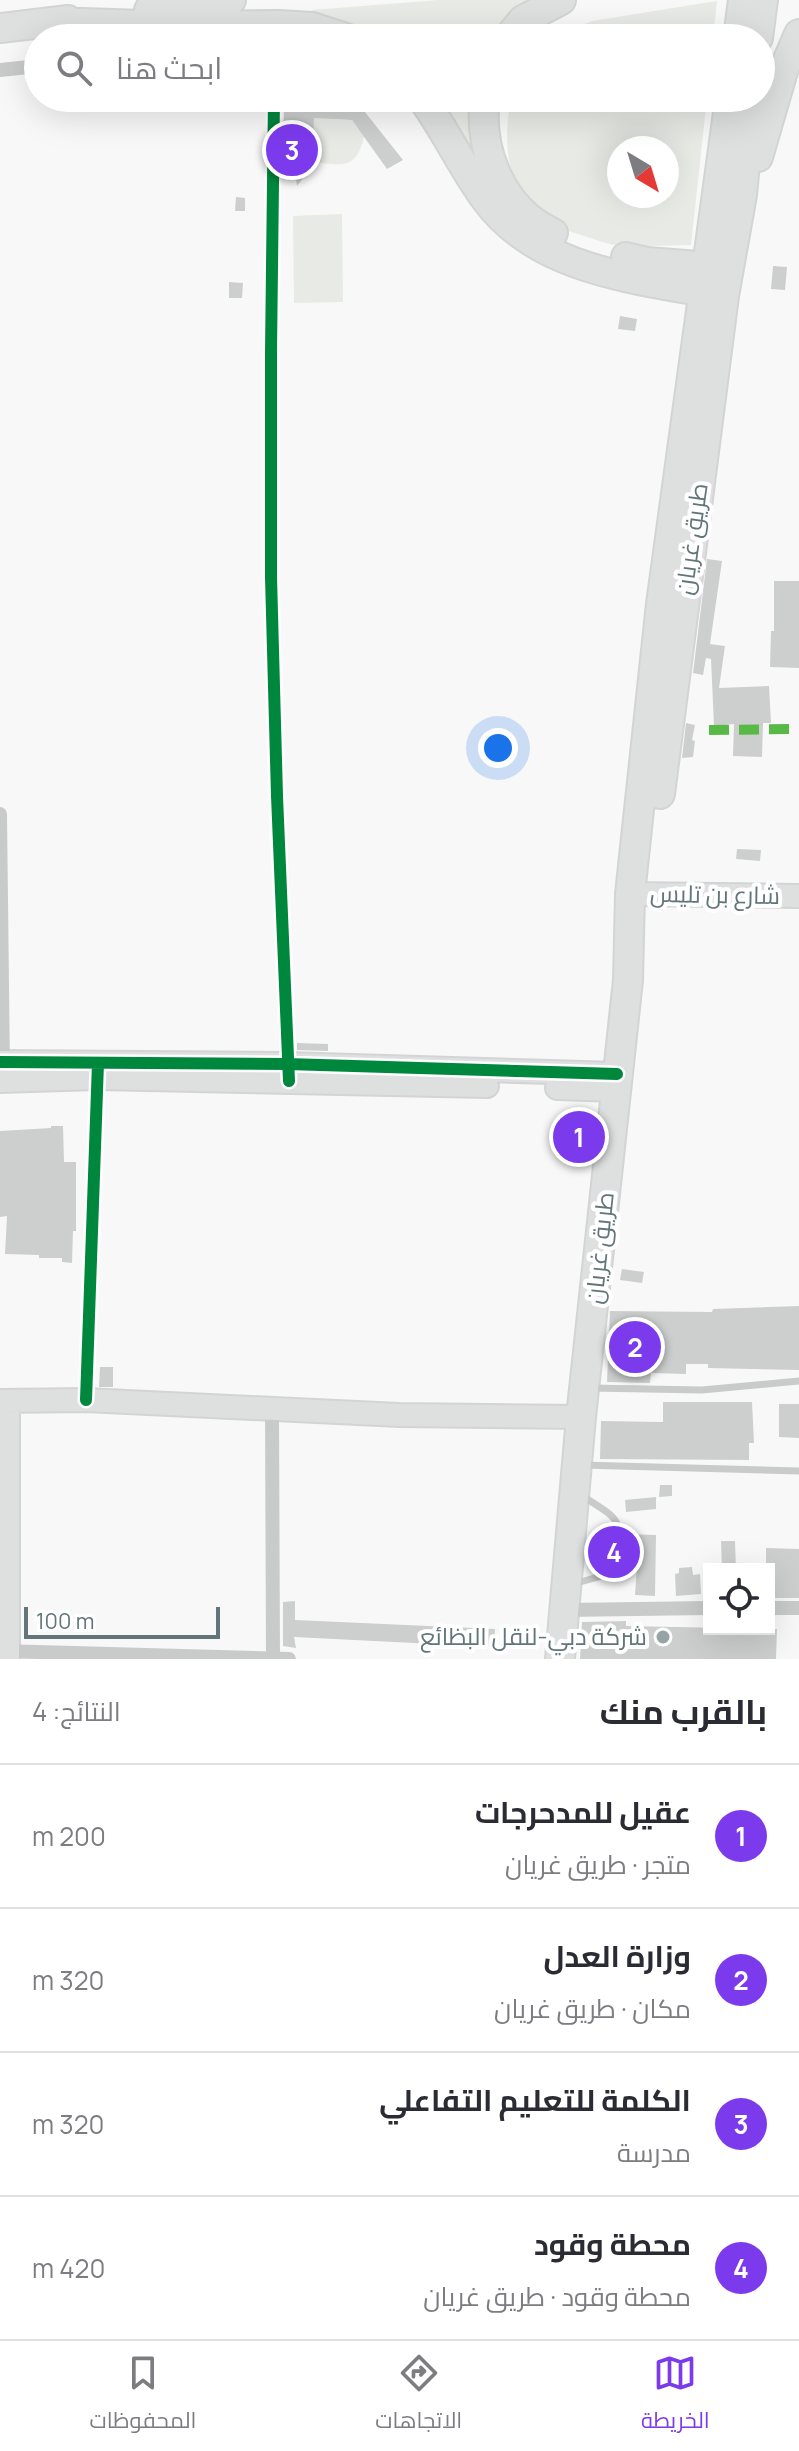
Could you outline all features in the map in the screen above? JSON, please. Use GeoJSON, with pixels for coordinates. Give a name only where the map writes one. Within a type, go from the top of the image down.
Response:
{"type":"FeatureCollection","features":[{"type":"Feature","properties":{"kind":"highway"},"geometry":{"type":"LineString","coordinates":[[35,24],[231,0]]}},
{"type":"Feature","properties":{"kind":"highway"},"geometry":{"type":"LineString","coordinates":[[520,24],[561,0]]}},
{"type":"Feature","properties":{"kind":"highway"},"geometry":{"type":"LineString","coordinates":[[740,24],[743,0]]}},
{"type":"Feature","properties":{"kind":"highway"},"geometry":{"type":"LineString","coordinates":[[760,24],[763,0]]}},
{"type":"Feature","properties":{"kind":"highway"},"geometry":{"type":"LineString","coordinates":[[52,22],[112,24]]}},
{"type":"Feature","properties":{"kind":"highway"},"geometry":{"type":"LineString","coordinates":[[0,28],[24,25]]}},
{"type":"Feature","properties":{"kind":"highway"},"geometry":{"type":"LineString","coordinates":[[775,99],[799,34]]}},
{"type":"Feature","properties":{"kind":"highway"},"geometry":{"type":"LineString","coordinates":[[431,112],[488,202],[510,226],[545,249],[586,267],[716,281]]}},
{"type":"Feature","properties":{"kind":"highway"},"geometry":{"type":"LineString","coordinates":[[484,112],[483,128],[494,170],[509,196],[531,219],[586,248],[716,281]]}},
{"type":"Feature","properties":{"kind":"highway","name":"طريق غريان"},"geometry":{"type":"LineString","coordinates":[[560,1659],[581,1417],[639,894],[661,604],[716,281],[729,112]]}},
{"type":"Feature","properties":{"kind":"highway","name":"طريق غريان"},"geometry":{"type":"LineString","coordinates":[[716,281],[742,195],[750,112]]}},
{"type":"Feature","properties":{"kind":"highway"},"geometry":{"type":"LineString","coordinates":[[742,195],[756,165],[771,112]]}},
{"type":"Feature","properties":{"kind":"street"},"geometry":{"type":"LineString","coordinates":[[0,70],[24,67]]}},
{"type":"Feature","properties":{"kind":"street"},"geometry":{"type":"LineString","coordinates":[[274,112],[271,562],[288,1072]]}},
{"type":"Feature","properties":{"kind":"street"},"geometry":{"type":"LineString","coordinates":[[0,814],[2,1071],[288,1072],[616,1082]]}},
{"type":"Feature","properties":{"kind":"street","name":"شارع بن تليس"},"geometry":{"type":"LineString","coordinates":[[639,894],[799,896]]}},
{"type":"Feature","properties":{"kind":"street"},"geometry":{"type":"LineString","coordinates":[[86,1400],[97,1070]]}},
{"type":"Feature","properties":{"kind":"street"},"geometry":{"type":"LineString","coordinates":[[289,1659],[5,1654],[4,1401],[86,1400],[399,1415],[581,1417]]}},
{"type":"Feature","properties":{"kind":"street"},"geometry":{"type":"LineString","coordinates":[[272,1410],[273,1659]]}},
{"type":"Feature","properties":{"kind":"street"},"geometry":{"type":"LineString","coordinates":[[566,1597],[703,1608]]}},
{"type":"Feature","properties":{"kind":"street"},"geometry":{"type":"LineString","coordinates":[[775,1608],[799,1608]]}},
{"type":"Feature","properties":{"kind":"lane"},"geometry":{"type":"LineString","coordinates":[[584,1388],[702,1390],[799,1381]]}},
{"type":"Feature","properties":{"kind":"lane"},"geometry":{"type":"LineString","coordinates":[[576,1478],[799,1471]]}},
{"type":"Feature","properties":{"kind":"lane"},"geometry":{"type":"LineString","coordinates":[[566,1597],[609,1574],[617,1566],[617,1521],[576,1478]]}},
{"type":"Feature","properties":{"kind":"shaded area"},"geometry":{"type":"Polygon","coordinates":[[[439,0],[549,0],[517,24],[317,24],[308,21],[312,10],[439,0]]]}},
{"type":"Feature","properties":{"kind":"shaded area"},"geometry":{"type":"Polygon","coordinates":[[[717,1],[715,24],[585,24],[717,1]]]}},
{"type":"Feature","properties":{"kind":"shaded area"},"geometry":{"type":"Polygon","coordinates":[[[436,112],[470,112],[478,163],[436,112]]]}},
{"type":"Feature","properties":{"kind":"shaded area"},"geometry":{"type":"Polygon","coordinates":[[[509,112],[705,112],[691,245],[612,244],[558,226],[539,214],[525,199],[510,164],[507,143],[509,112]]]}},
{"type":"Feature","properties":{"kind":"shaded area"},"geometry":{"type":"Polygon","coordinates":[[[350,117],[364,136],[356,156],[344,164],[307,162],[307,146],[313,146],[314,118],[347,120],[350,117]]]}},
{"type":"Feature","properties":{"kind":"shaded area"},"geometry":{"type":"Polygon","coordinates":[[[342,214],[343,302],[294,303],[293,216],[342,214]]]}},
{"type":"Feature","properties":{"kind":"building"},"geometry":{"type":"Polygon","coordinates":[[[284,112],[365,112],[403,160],[387,169],[352,120],[314,118],[313,146],[307,146],[307,172],[297,186],[296,178],[283,179],[284,112]]]}},
{"type":"Feature","properties":{"kind":"building"},"geometry":{"type":"Polygon","coordinates":[[[236,197],[245,198],[245,211],[235,211],[236,197]]]}},
{"type":"Feature","properties":{"kind":"building"},"geometry":{"type":"Polygon","coordinates":[[[773,266],[787,267],[785,290],[771,289],[773,266]]]}},
{"type":"Feature","properties":{"kind":"building"},"geometry":{"type":"Polygon","coordinates":[[[229,282],[243,283],[242,298],[229,298],[229,282]]]}},
{"type":"Feature","properties":{"kind":"building"},"geometry":{"type":"Polygon","coordinates":[[[620,316],[637,319],[635,331],[618,329],[620,316]]]}},
{"type":"Feature","properties":{"kind":"building"},"geometry":{"type":"Polygon","coordinates":[[[707,559],[722,561],[710,644],[725,646],[719,688],[769,686],[771,723],[763,723],[762,757],[733,756],[734,724],[714,726],[711,659],[706,658],[703,675],[693,673],[707,559]]]}},
{"type":"Feature","properties":{"kind":"building"},"geometry":{"type":"Polygon","coordinates":[[[774,581],[799,581],[799,668],[770,667],[774,581]]]}},
{"type":"Feature","properties":{"kind":"building"},"geometry":{"type":"Polygon","coordinates":[[[686,723],[695,725],[692,740],[695,741],[693,757],[682,758],[686,723]]]}},
{"type":"Feature","properties":{"kind":"building"},"geometry":{"type":"Polygon","coordinates":[[[737,849],[761,850],[760,861],[736,859],[737,849]]]}},
{"type":"Feature","properties":{"kind":"building"},"geometry":{"type":"Polygon","coordinates":[[[297,1043],[328,1044],[328,1051],[297,1050],[297,1043]]]}},
{"type":"Feature","properties":{"kind":"building"},"geometry":{"type":"Polygon","coordinates":[[[63,1126],[64,1162],[76,1162],[76,1231],[73,1231],[72,1263],[62,1262],[62,1258],[5,1254],[7,1216],[0,1217],[0,1131],[63,1126]]]}},
{"type":"Feature","properties":{"kind":"building"},"geometry":{"type":"Polygon","coordinates":[[[622,1269],[644,1272],[642,1283],[620,1280],[622,1269]]]}},
{"type":"Feature","properties":{"kind":"building"},"geometry":{"type":"Polygon","coordinates":[[[799,1306],[799,1370],[708,1368],[708,1364],[686,1364],[686,1374],[651,1373],[650,1383],[607,1382],[610,1311],[712,1312],[713,1309],[799,1306]]]}},
{"type":"Feature","properties":{"kind":"building"},"geometry":{"type":"Polygon","coordinates":[[[100,1367],[113,1367],[113,1387],[99,1387],[100,1367]]]}},
{"type":"Feature","properties":{"kind":"building"},"geometry":{"type":"Polygon","coordinates":[[[663,1402],[752,1402],[754,1443],[749,1443],[749,1460],[600,1459],[601,1421],[663,1422],[663,1402]]]}},
{"type":"Feature","properties":{"kind":"building"},"geometry":{"type":"Polygon","coordinates":[[[779,1404],[799,1404],[799,1438],[779,1437],[779,1404]]]}},
{"type":"Feature","properties":{"kind":"building"},"geometry":{"type":"Polygon","coordinates":[[[660,1485],[672,1485],[672,1496],[659,1497],[660,1485]]]}},
{"type":"Feature","properties":{"kind":"building"},"geometry":{"type":"Polygon","coordinates":[[[656,1497],[656,1509],[626,1512],[625,1500],[656,1497]]]}},
{"type":"Feature","properties":{"kind":"building"},"geometry":{"type":"Polygon","coordinates":[[[595,1534],[612,1534],[609,1565],[594,1564],[595,1534]]]}},
{"type":"Feature","properties":{"kind":"building"},"geometry":{"type":"Polygon","coordinates":[[[625,1534],[656,1535],[655,1596],[635,1595],[637,1565],[624,1565],[625,1534]]]}},
{"type":"Feature","properties":{"kind":"building"},"geometry":{"type":"Polygon","coordinates":[[[721,1541],[735,1541],[736,1563],[722,1563],[721,1541]]]}},
{"type":"Feature","properties":{"kind":"building"},"geometry":{"type":"Polygon","coordinates":[[[766,1548],[799,1549],[799,1598],[775,1598],[775,1563],[766,1563],[766,1548]]]}},
{"type":"Feature","properties":{"kind":"building"},"geometry":{"type":"Polygon","coordinates":[[[692,1567],[693,1575],[700,1574],[701,1594],[676,1596],[675,1574],[679,1573],[679,1568],[692,1567]]]}},
{"type":"Feature","properties":{"kind":"building"},"geometry":{"type":"Polygon","coordinates":[[[295,1601],[295,1620],[495,1629],[494,1647],[294,1637],[296,1648],[283,1646],[283,1602],[295,1601]]]}},
{"type":"Feature","properties":{"kind":"building"},"geometry":{"type":"Polygon","coordinates":[[[626,1621],[626,1626],[703,1628],[703,1635],[775,1635],[777,1629],[776,1659],[580,1659],[582,1622],[626,1621]]]}},
{"type":"Feature","properties":{"kind":"marked path"},"geometry":{"type":"LineString","coordinates":[[709,730],[799,729]]}},
{"type":"Feature","properties":{"kind":"cycle path"},"geometry":{"type":"LineString","coordinates":[[274,112],[271,577],[289,1081]]}},
{"type":"Feature","properties":{"kind":"cycle path"},"geometry":{"type":"LineString","coordinates":[[0,1062],[287,1064],[617,1074]]}},
{"type":"Feature","properties":{"kind":"cycle path"},"geometry":{"type":"LineString","coordinates":[[86,1400],[98,1063]]}},
{"type":"Feature","properties":{"kind":"place","name":"الكلمة للتعليم التفاعلي"},"geometry":{"type":"Point","coordinates":[292,150]}},
{"type":"Feature","properties":{"kind":"place","name":"عقيل للمدحرجات"},"geometry":{"type":"Point","coordinates":[579,1137]}},
{"type":"Feature","properties":{"kind":"place","name":"وزارة العدل"},"geometry":{"type":"Point","coordinates":[635,1347]}},
{"type":"Feature","properties":{"kind":"place","name":"محطة وقود"},"geometry":{"type":"Point","coordinates":[614,1552]}},
{"type":"Feature","properties":{"kind":"place","name":"شركة دبي-لنقل البظائع"},"geometry":{"type":"Point","coordinates":[663,1637]}}]}
